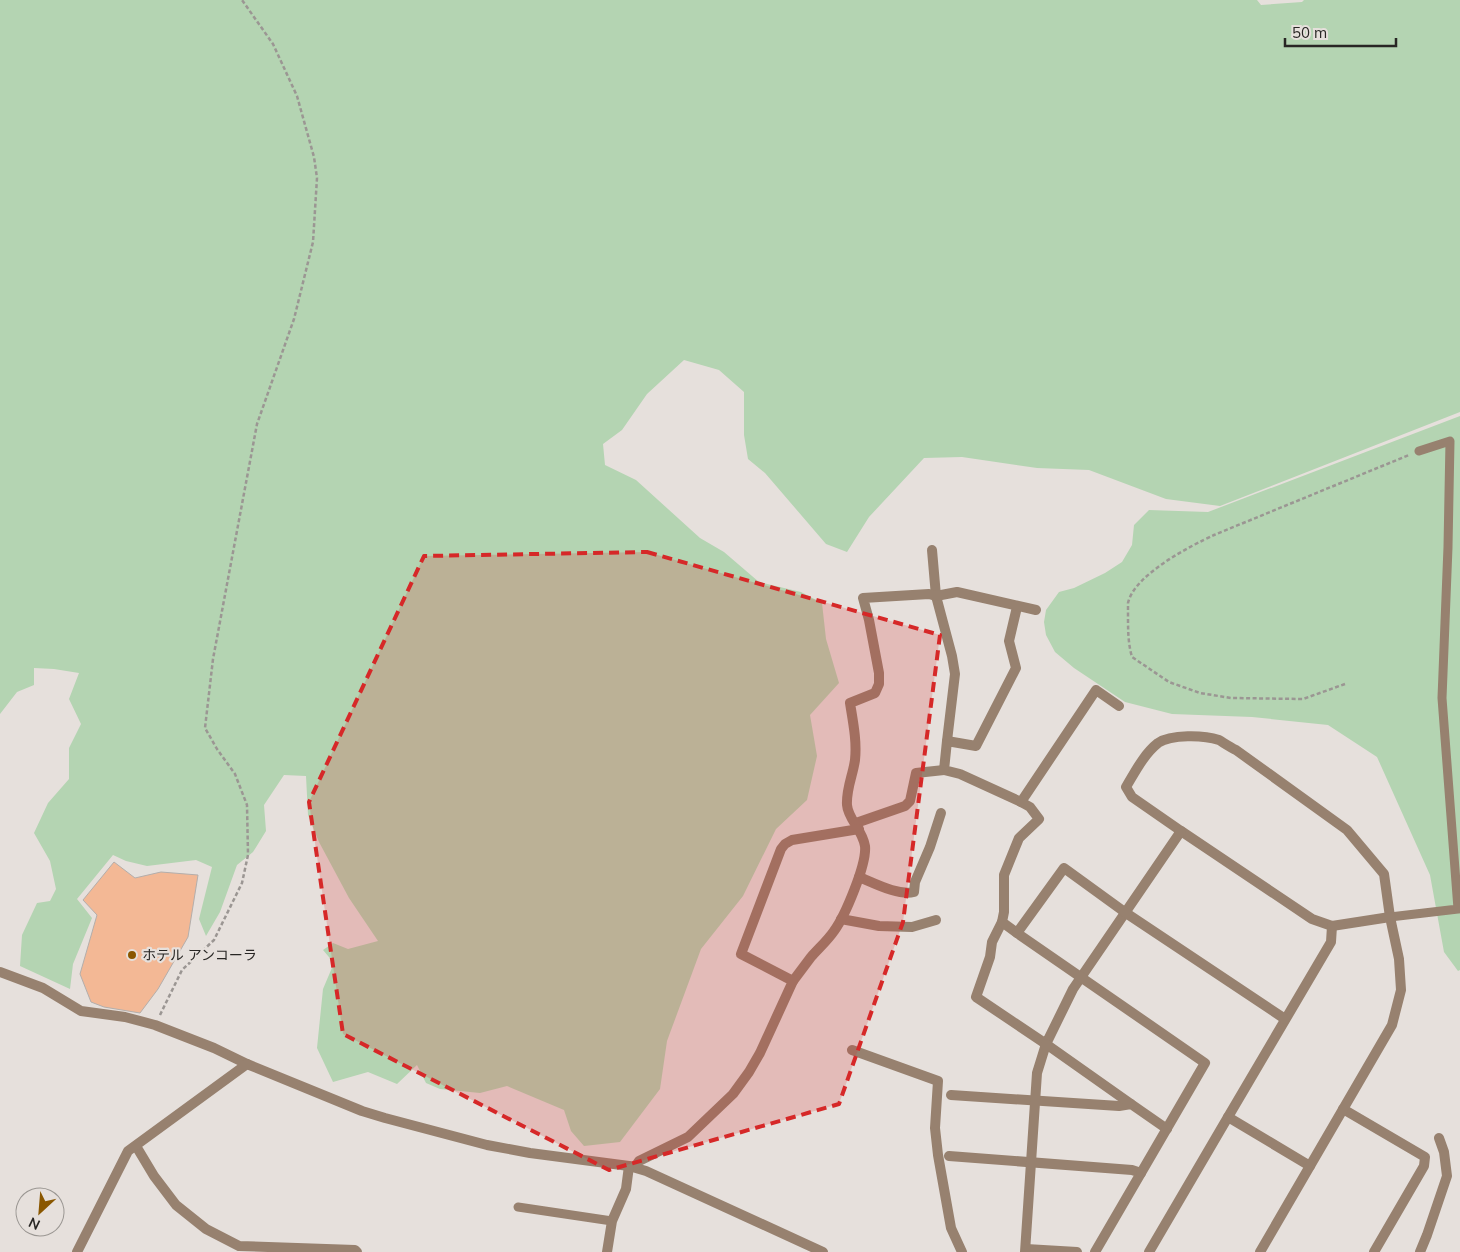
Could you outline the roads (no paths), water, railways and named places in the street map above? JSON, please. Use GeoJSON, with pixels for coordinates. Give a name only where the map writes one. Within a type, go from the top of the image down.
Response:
{"type":"FeatureCollection","features":[{"type":"Feature","properties":{"kind":"street"},"geometry":{"type":"LineString","coordinates":[[932,550],[936,596],[955,674],[944,770]]}},
{"type":"Feature","properties":{"kind":"street"},"geometry":{"type":"LineString","coordinates":[[607,1252],[612,1222],[626,1189],[632,1166],[638,1161],[688,1137],[733,1094],[760,1053],[793,981],[834,931],[841,919],[859,877],[865,848],[858,826],[850,816],[847,806],[848,787],[855,761],[855,740],[850,703],[875,693],[879,684],[879,673],[863,598],[929,594],[936,596],[958,592],[1036,610]]}},
{"type":"Feature","properties":{"kind":"street"},"geometry":{"type":"LineString","coordinates":[[947,742],[976,746],[1016,668],[1009,642],[1018,607]]}},
{"type":"Feature","properties":{"kind":"street"},"geometry":{"type":"LineString","coordinates":[[1021,802],[1096,690],[1119,706]]}},
{"type":"Feature","properties":{"kind":"street"},"geometry":{"type":"LineString","coordinates":[[1260,1252],[1392,1025],[1401,990],[1399,959],[1390,917],[1384,874],[1347,830],[1236,750],[1218,740],[1198,736],[1174,738],[1159,742],[1145,758],[1126,787],[1132,797],[1312,919],[1332,926],[1390,917]]}},
{"type":"Feature","properties":{"kind":"street"},"geometry":{"type":"LineString","coordinates":[[793,981],[741,954],[785,844],[792,840],[858,826],[905,806],[910,801],[916,773],[944,770],[960,774],[985,784],[1030,807],[1039,819],[1019,838],[1004,875],[1004,912],[1002,922],[992,942],[988,964],[976,998],[1046,1044],[1166,1129]]}},
{"type":"Feature","properties":{"kind":"street"},"geometry":{"type":"LineString","coordinates":[[859,877],[906,894],[914,892],[915,882],[930,847],[941,812]]}},
{"type":"Feature","properties":{"kind":"street"},"geometry":{"type":"LineString","coordinates":[[1077,1252],[1026,1251],[1037,1073],[1046,1044],[1073,988],[1181,830]]}},
{"type":"Feature","properties":{"kind":"street"},"geometry":{"type":"LineString","coordinates":[[1018,933],[1064,868],[1285,1019]]}},
{"type":"Feature","properties":{"kind":"street"},"geometry":{"type":"LineString","coordinates":[[841,919],[879,926],[912,927],[936,920]]}},
{"type":"Feature","properties":{"kind":"street"},"geometry":{"type":"LineString","coordinates":[[1002,922],[1205,1064],[1095,1252]]}},
{"type":"Feature","properties":{"kind":"street"},"geometry":{"type":"LineString","coordinates":[[1149,1252],[1331,942],[1332,926]]}},
{"type":"Feature","properties":{"kind":"street"},"geometry":{"type":"LineString","coordinates":[[0,972],[42,988],[81,1011],[126,1017],[155,1025],[214,1048],[247,1064],[385,1118],[487,1145],[530,1153],[632,1166],[823,1252]]}},
{"type":"Feature","properties":{"kind":"street"},"geometry":{"type":"LineString","coordinates":[[852,1050],[938,1081],[935,1128],[938,1155],[951,1228],[962,1252]]}},
{"type":"Feature","properties":{"kind":"street"},"geometry":{"type":"LineString","coordinates":[[77,1252],[128,1151],[247,1064]]}},
{"type":"Feature","properties":{"kind":"street"},"geometry":{"type":"LineString","coordinates":[[951,1095],[1119,1106],[1131,1104]]}},
{"type":"Feature","properties":{"kind":"street"},"geometry":{"type":"LineString","coordinates":[[1343,1108],[1425,1157],[1424,1166],[1374,1252]]}},
{"type":"Feature","properties":{"kind":"street"},"geometry":{"type":"LineString","coordinates":[[1228,1117],[1310,1166]]}},
{"type":"Feature","properties":{"kind":"street"},"geometry":{"type":"LineString","coordinates":[[1420,1252],[1447,1176],[1444,1152],[1439,1138]]}},
{"type":"Feature","properties":{"kind":"street"},"geometry":{"type":"LineString","coordinates":[[136,1146],[154,1176],[176,1205],[206,1229],[232,1243],[247,1247],[355,1250],[357,1252]]}},
{"type":"Feature","properties":{"kind":"street"},"geometry":{"type":"LineString","coordinates":[[949,1156],[1132,1170],[1141,1173]]}},
{"type":"Feature","properties":{"kind":"lane"},"geometry":{"type":"LineString","coordinates":[[1390,917],[1458,909],[1442,698],[1450,441],[1419,451]]}},
{"type":"Feature","properties":{"kind":"lane"},"geometry":{"type":"LineString","coordinates":[[518,1207],[612,1222]]}},
{"type":"Feature","properties":{"kind":"place","name":"ホテル アンコーラ"},"geometry":{"type":"Point","coordinates":[132,955]}}]}
